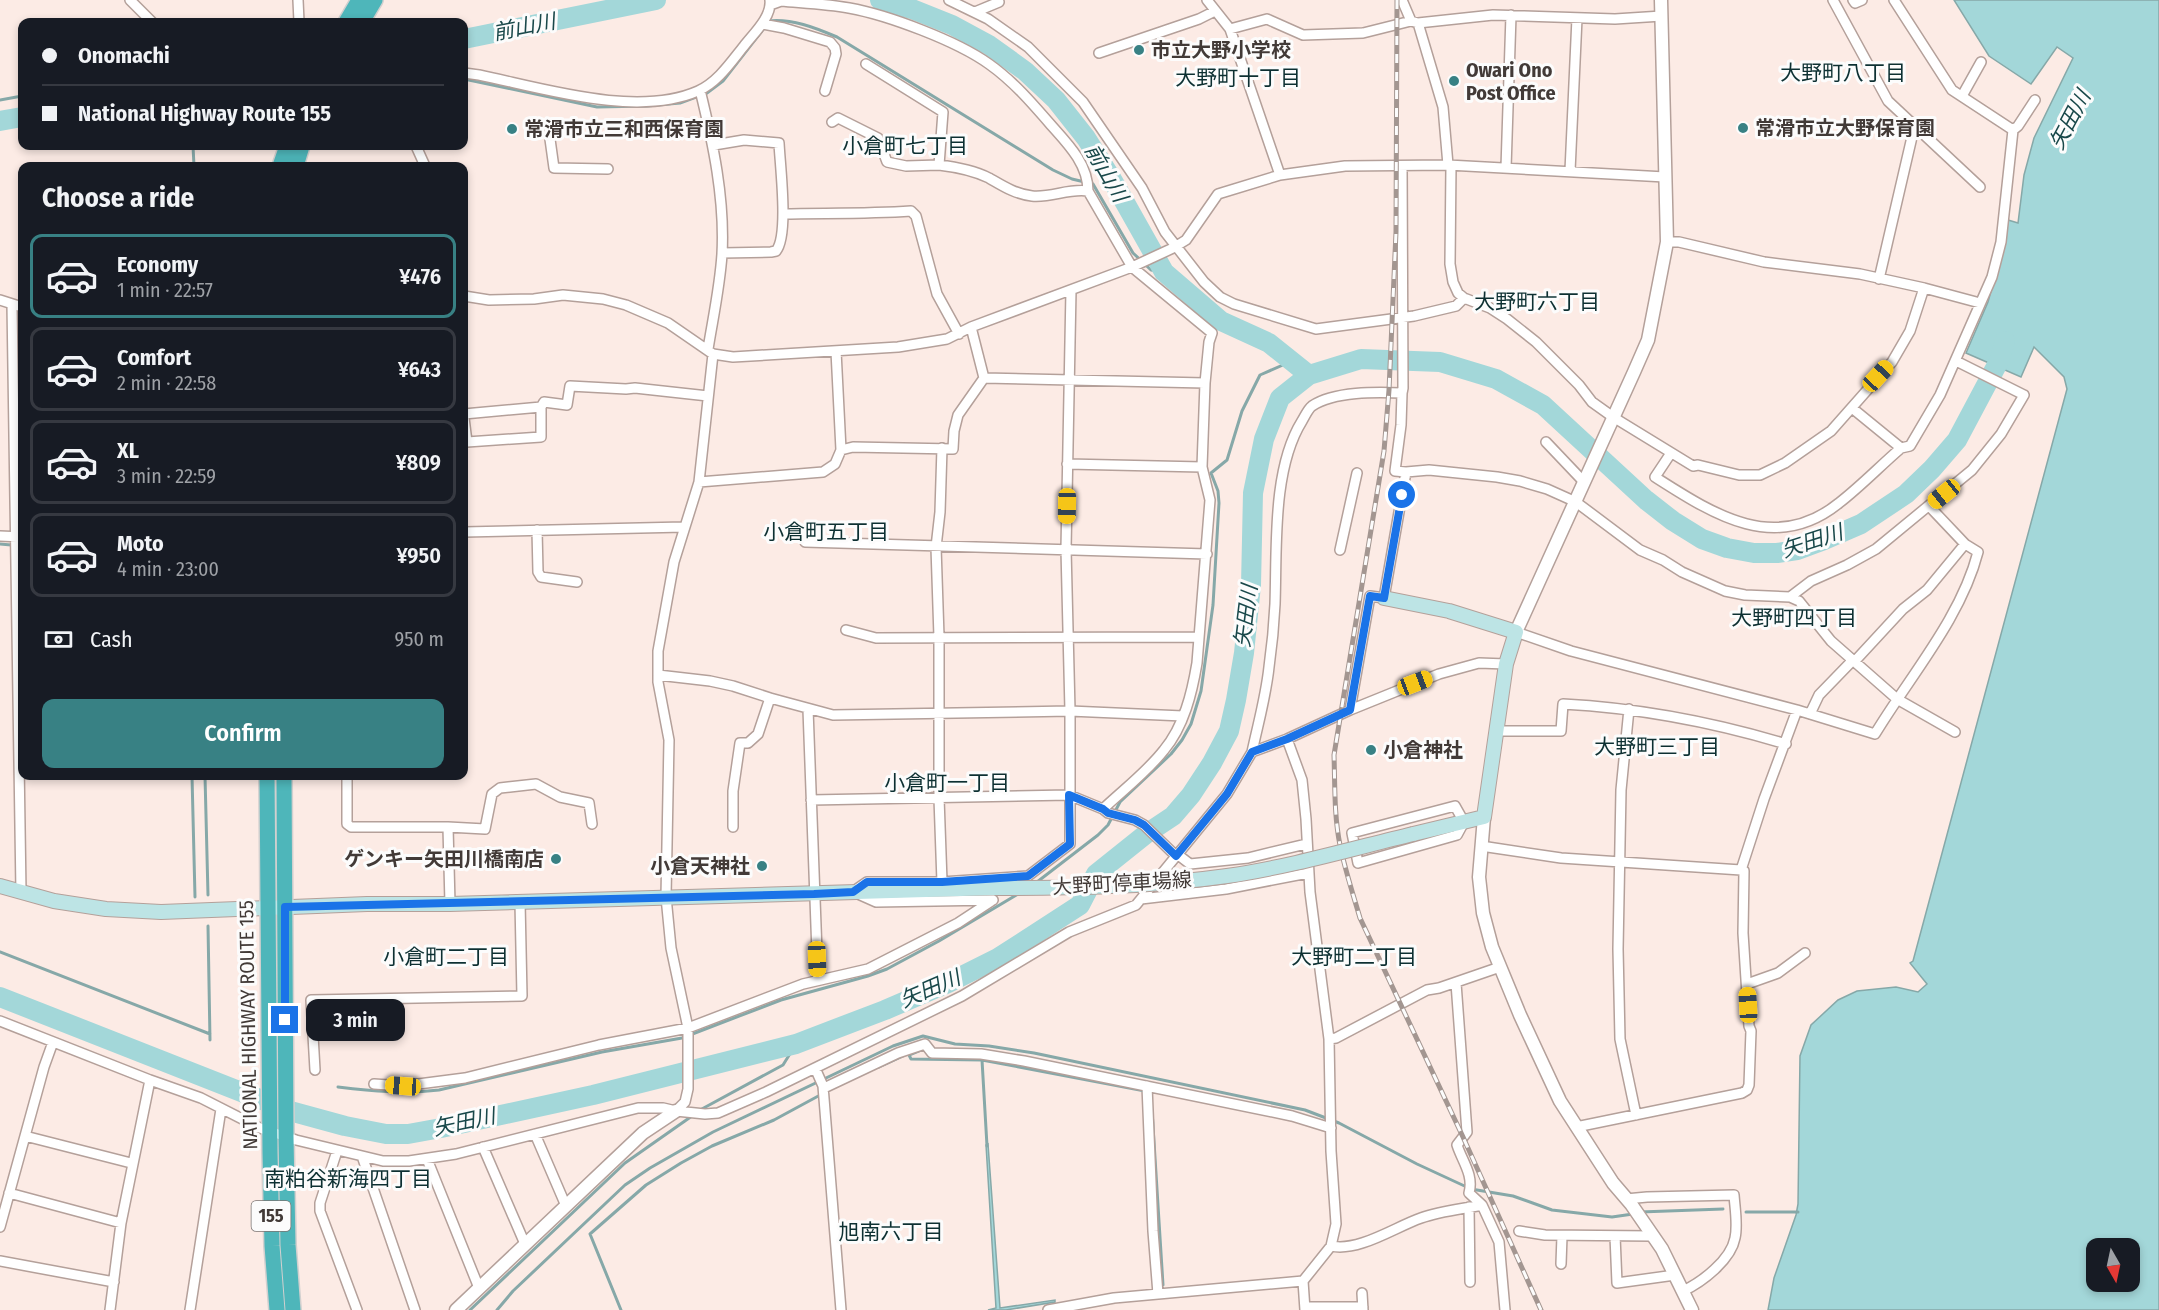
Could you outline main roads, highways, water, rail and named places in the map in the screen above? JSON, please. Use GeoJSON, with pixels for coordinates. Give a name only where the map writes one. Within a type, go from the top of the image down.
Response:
{"type":"FeatureCollection","features":[{"type":"Feature","properties":{"kind":"highway"},"geometry":{"type":"LineString","coordinates":[[348,18],[359,0]]}},
{"type":"Feature","properties":{"kind":"highway"},"geometry":{"type":"LineString","coordinates":[[364,18],[375,0]]}},
{"type":"Feature","properties":{"kind":"highway","name":"NATIONAL HIGHWAY ROUTE 155"},"geometry":{"type":"LineString","coordinates":[[267,780],[269,1081],[272,1246],[276,1310]]}},
{"type":"Feature","properties":{"kind":"highway","name":"NATIONAL HIGHWAY ROUTE 155"},"geometry":{"type":"LineString","coordinates":[[284,780],[286,1132],[288,1245],[293,1310]]}},
{"type":"Feature","properties":{"kind":"main road","name":"大野町停車場線"},"geometry":{"type":"LineString","coordinates":[[0,886],[54,901],[106,909],[161,912],[367,904],[450,904],[1125,885],[1227,876],[1264,870],[1484,816],[1506,664],[1516,632],[1449,611],[1384,598]]}},
{"type":"Feature","properties":{"kind":"water"},"geometry":{"type":"Polygon","coordinates":[[[1954,0],[2159,0],[2159,1310],[1768,1310],[1774,1278],[1798,1204],[1800,1056],[1811,1025],[1838,1000],[1857,991],[1896,987],[1918,992],[1927,984],[1910,963],[1913,961],[2067,389],[2064,377],[2034,347],[2021,377],[1966,353],[1988,302],[2008,220],[2018,223],[2024,175],[2034,138],[2073,58],[2057,47],[2031,84],[1989,56],[1954,0]]]}},
{"type":"Feature","properties":{"kind":"water"},"geometry":{"type":"Polygon","coordinates":[[[988,1144],[1000,1308],[1055,1300],[1055,1302],[1006,1310],[988,1310],[996,1308],[986,1145],[988,1144]]]}},
{"type":"Feature","properties":{"kind":"waterway","name":"前山川"},"geometry":{"type":"LineString","coordinates":[[468,38],[656,0]]}},
{"type":"Feature","properties":{"kind":"waterway","name":"前山川"},"geometry":{"type":"LineString","coordinates":[[880,0],[912,9],[952,25],[989,45],[1025,71],[1056,100],[1086,138],[1164,272],[1221,321],[1269,343],[1309,375]]}},
{"type":"Feature","properties":{"kind":"waterway"},"geometry":{"type":"LineString","coordinates":[[768,21],[794,22],[837,37],[1053,170],[1072,179],[1093,184],[1133,253],[1151,270],[1164,272]]}},
{"type":"Feature","properties":{"kind":"waterway"},"geometry":{"type":"LineString","coordinates":[[468,80],[597,107],[680,103],[707,93],[723,81],[765,27]]}},
{"type":"Feature","properties":{"kind":"waterway"},"geometry":{"type":"LineString","coordinates":[[0,100],[18,97]]}},
{"type":"Feature","properties":{"kind":"waterway","name":"前山川"},"geometry":{"type":"LineString","coordinates":[[0,121],[18,118]]}},
{"type":"Feature","properties":{"kind":"waterway"},"geometry":{"type":"LineString","coordinates":[[193,150],[194,162]]}},
{"type":"Feature","properties":{"kind":"waterway","name":"矢田川"},"geometry":{"type":"LineString","coordinates":[[0,997],[290,1111],[386,1134],[408,1134],[441,1128],[593,1095],[796,1044],[885,1010],[948,983],[998,958],[1080,905],[1096,874],[1146,834],[1173,816],[1191,795],[1229,731],[1236,700],[1244,653],[1251,585],[1253,493],[1264,439],[1280,398],[1309,375],[1361,359],[1440,362],[1496,379],[1543,405],[1646,500],[1673,521],[1702,539],[1727,548],[1754,553],[1777,553],[1797,550],[1861,524],[1906,494],[1957,440],[1999,361],[2005,341]]}},
{"type":"Feature","properties":{"kind":"waterway"},"geometry":{"type":"LineString","coordinates":[[1037,882],[1108,825],[1120,802],[1171,754],[1191,724],[1201,691],[1213,605],[1219,503],[1218,491],[1211,473],[1227,460],[1242,411],[1260,375],[1292,361]]}},
{"type":"Feature","properties":{"kind":"waterway"},"geometry":{"type":"LineString","coordinates":[[0,544],[18,546]]}},
{"type":"Feature","properties":{"kind":"waterway"},"geometry":{"type":"LineString","coordinates":[[192,780],[195,897]]}},
{"type":"Feature","properties":{"kind":"waterway"},"geometry":{"type":"LineString","coordinates":[[205,780],[208,895]]}},
{"type":"Feature","properties":{"kind":"waterway"},"geometry":{"type":"LineString","coordinates":[[338,1087],[388,1092],[439,1090],[602,1052],[682,1038],[781,1000],[887,969],[1018,894]]}},
{"type":"Feature","properties":{"kind":"waterway"},"geometry":{"type":"LineString","coordinates":[[208,926],[210,1040]]}},
{"type":"Feature","properties":{"kind":"waterway"},"geometry":{"type":"LineString","coordinates":[[0,952],[210,1034]]}},
{"type":"Feature","properties":{"kind":"waterway"},"geometry":{"type":"LineString","coordinates":[[497,1310],[513,1291],[625,1185],[650,1168],[713,1132],[893,1046],[923,1036],[955,1044],[989,1046],[1034,1053],[1305,1110],[1339,1123],[1471,1189],[1513,1196],[1552,1210],[1612,1217],[1633,1214]]}},
{"type":"Feature","properties":{"kind":"waterway"},"geometry":{"type":"LineString","coordinates":[[700,1110],[783,1065],[796,1044]]}},
{"type":"Feature","properties":{"kind":"waterway"},"geometry":{"type":"LineString","coordinates":[[921,1050],[909,1055],[911,1059],[982,1060],[1145,1091]]}},
{"type":"Feature","properties":{"kind":"waterway"},"geometry":{"type":"LineString","coordinates":[[879,1067],[903,1056]]}},
{"type":"Feature","properties":{"kind":"waterway"},"geometry":{"type":"LineString","coordinates":[[982,1060],[987,1146]]}},
{"type":"Feature","properties":{"kind":"waterway"},"geometry":{"type":"LineString","coordinates":[[621,1310],[590,1234],[646,1185],[681,1163],[712,1146],[774,1120],[822,1094]]}},
{"type":"Feature","properties":{"kind":"waterway"},"geometry":{"type":"LineString","coordinates":[[1152,1110],[1163,1285]]}},
{"type":"Feature","properties":{"kind":"waterway"},"geometry":{"type":"LineString","coordinates":[[470,1310],[625,1163],[692,1116]]}},
{"type":"Feature","properties":{"kind":"waterway"},"geometry":{"type":"LineString","coordinates":[[1640,1212],[1723,1209]]}},
{"type":"Feature","properties":{"kind":"waterway"},"geometry":{"type":"LineString","coordinates":[[1746,1212],[1798,1212]]}},
{"type":"Feature","properties":{"kind":"railway"},"geometry":{"type":"LineString","coordinates":[[1397,0],[1396,232],[1389,390],[1384,451],[1334,755],[1337,823],[1344,864],[1360,918],[1541,1310]]}},
{"type":"Feature","properties":{"kind":"place","name":"市立大野小学校"},"geometry":{"type":"Point","coordinates":[1139,50]}},
{"type":"Feature","properties":{"kind":"place","name":"Owari Ono Post Office"},"geometry":{"type":"Point","coordinates":[1454,81]}},
{"type":"Feature","properties":{"kind":"place","name":"常滑市立大野保育園"},"geometry":{"type":"Point","coordinates":[1743,128]}},
{"type":"Feature","properties":{"kind":"place","name":"常滑市立三和西保育園"},"geometry":{"type":"Point","coordinates":[512,129]}},
{"type":"Feature","properties":{"kind":"place","name":"小倉神社"},"geometry":{"type":"Point","coordinates":[1371,750]}},
{"type":"Feature","properties":{"kind":"place","name":"ゲンキー矢田川橋南店"},"geometry":{"type":"Point","coordinates":[556,859]}},
{"type":"Feature","properties":{"kind":"place","name":"小倉天神社"},"geometry":{"type":"Point","coordinates":[762,866]}},
{"type":"Feature","properties":{"kind":"district","name":"大野町八丁目"},"geometry":{"type":"Point","coordinates":[1843,73]}},
{"type":"Feature","properties":{"kind":"district","name":"大野町十丁目"},"geometry":{"type":"Point","coordinates":[1238,78]}},
{"type":"Feature","properties":{"kind":"district","name":"小倉町七丁目"},"geometry":{"type":"Point","coordinates":[905,146]}},
{"type":"Feature","properties":{"kind":"district","name":"大野町六丁目"},"geometry":{"type":"Point","coordinates":[1537,302]}},
{"type":"Feature","properties":{"kind":"district","name":"小倉町五丁目"},"geometry":{"type":"Point","coordinates":[826,532]}},
{"type":"Feature","properties":{"kind":"district","name":"大野町四丁目"},"geometry":{"type":"Point","coordinates":[1794,618]}},
{"type":"Feature","properties":{"kind":"district","name":"大野町三丁目"},"geometry":{"type":"Point","coordinates":[1657,747]}},
{"type":"Feature","properties":{"kind":"district","name":"小倉町一丁目"},"geometry":{"type":"Point","coordinates":[947,783]}},
{"type":"Feature","properties":{"kind":"district","name":"小倉町二丁目"},"geometry":{"type":"Point","coordinates":[446,957]}},
{"type":"Feature","properties":{"kind":"district","name":"大野町二丁目"},"geometry":{"type":"Point","coordinates":[1354,957]}},
{"type":"Feature","properties":{"kind":"district","name":"南粕谷新海四丁目"},"geometry":{"type":"Point","coordinates":[348,1179]}},
{"type":"Feature","properties":{"kind":"district","name":"旭南六丁目"},"geometry":{"type":"Point","coordinates":[891,1232]}}]}
